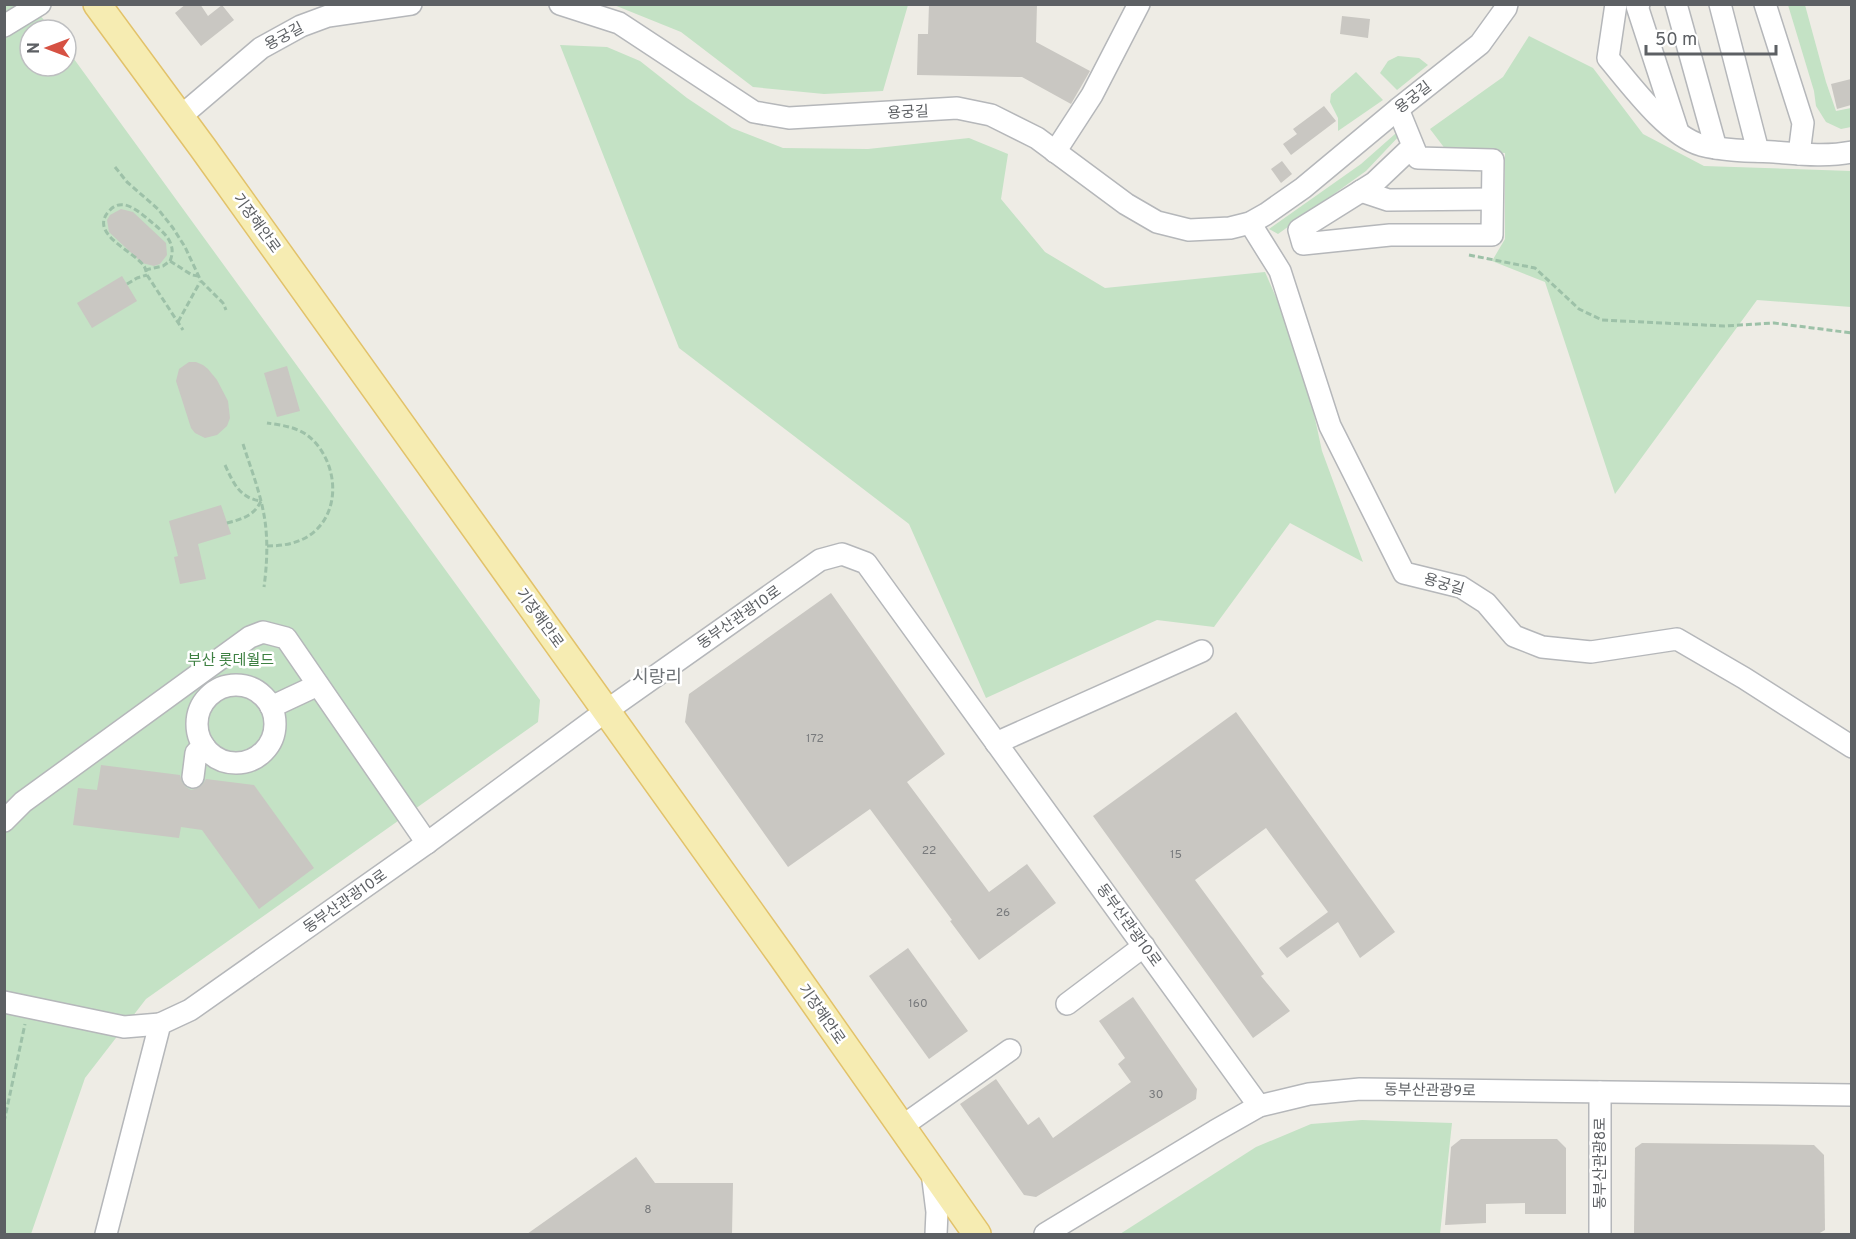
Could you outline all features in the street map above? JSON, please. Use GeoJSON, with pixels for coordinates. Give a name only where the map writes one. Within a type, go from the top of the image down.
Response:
{"type":"FeatureCollection","features":[{"type":"Feature","properties":{"kind":"main road","name":"기장해안로"},"geometry":{"type":"LineString","coordinates":[[98,4],[781,955],[977,1234]]}},
{"type":"Feature","properties":{"kind":"street"},"geometry":{"type":"LineString","coordinates":[[4,26],[40,4]]}},
{"type":"Feature","properties":{"kind":"street","name":"용궁길"},"geometry":{"type":"LineString","coordinates":[[180,117],[261,48],[302,26],[328,16],[411,4]]}},
{"type":"Feature","properties":{"kind":"street","name":"용궁길"},"geometry":{"type":"LineString","coordinates":[[560,4],[619,23],[754,112],[789,118],[957,108],[991,115],[1037,138],[1126,204],[1157,222],[1189,230],[1230,228],[1250,223],[1303,189],[1480,44],[1507,4]]}},
{"type":"Feature","properties":{"kind":"street"},"geometry":{"type":"LineString","coordinates":[[1055,152],[1092,95],[1139,4]]}},
{"type":"Feature","properties":{"kind":"street"},"geometry":{"type":"LineString","coordinates":[[1676,4],[1716,148]]}},
{"type":"Feature","properties":{"kind":"street"},"geometry":{"type":"LineString","coordinates":[[1720,4],[1758,151]]}},
{"type":"Feature","properties":{"kind":"street"},"geometry":{"type":"LineString","coordinates":[[1765,4],[1803,123],[1799,154]]}},
{"type":"Feature","properties":{"kind":"street"},"geometry":{"type":"LineString","coordinates":[[1627,7],[1678,132]]}},
{"type":"Feature","properties":{"kind":"street"},"geometry":{"type":"LineString","coordinates":[[1627,7],[1608,58],[1653,111],[1678,132],[1698,144],[1716,148],[1832,156],[1851,152]]}},
{"type":"Feature","properties":{"kind":"street"},"geometry":{"type":"LineString","coordinates":[[1398,109],[1418,158],[1492,160],[1492,235],[1390,235],[1303,244],[1299,230],[1374,183],[1413,146]]}},
{"type":"Feature","properties":{"kind":"street"},"geometry":{"type":"LineString","coordinates":[[1361,191],[1388,200],[1492,199]]}},
{"type":"Feature","properties":{"kind":"street","name":"용궁길"},"geometry":{"type":"LineString","coordinates":[[1250,223],[1280,271],[1330,426],[1404,573],[1461,587],[1486,603],[1514,636],[1542,646],[1591,652],[1677,639],[1744,678],[1851,747]]}},
{"type":"Feature","properties":{"kind":"street","name":"동부산관광10로"},"geometry":{"type":"LineString","coordinates":[[160,1024],[190,1010],[427,843],[606,711],[820,560],[842,554],[866,563],[1259,1106]]}},
{"type":"Feature","properties":{"kind":"street"},"geometry":{"type":"LineString","coordinates":[[4,821],[23,802],[250,637],[263,632],[286,639],[427,843]]}},
{"type":"Feature","properties":{"kind":"street"},"geometry":{"type":"LineString","coordinates":[[996,743],[1202,651]]}},
{"type":"Feature","properties":{"kind":"street"},"geometry":{"type":"LineString","coordinates":[[228,685],[239,685],[249,687],[266,699],[271,707],[274,728],[272,738],[260,754],[251,760],[241,762],[223,760],[214,756],[204,746],[198,732],[199,712],[210,694],[228,685]]}},
{"type":"Feature","properties":{"kind":"street"},"geometry":{"type":"LineString","coordinates":[[271,707],[318,685]]}},
{"type":"Feature","properties":{"kind":"street"},"geometry":{"type":"LineString","coordinates":[[194,777],[196,753],[204,746]]}},
{"type":"Feature","properties":{"kind":"street"},"geometry":{"type":"LineString","coordinates":[[1067,1004],[1144,946]]}},
{"type":"Feature","properties":{"kind":"street"},"geometry":{"type":"LineString","coordinates":[[4,1002],[124,1027],[160,1024],[106,1234]]}},
{"type":"Feature","properties":{"kind":"street"},"geometry":{"type":"LineString","coordinates":[[901,1127],[1010,1050]]}},
{"type":"Feature","properties":{"kind":"street","name":"동부산관광9로"},"geometry":{"type":"LineString","coordinates":[[1045,1234],[1259,1106],[1310,1094],[1360,1089],[1851,1095]]}},
{"type":"Feature","properties":{"kind":"street","name":"동부산관광8로"},"geometry":{"type":"LineString","coordinates":[[1600,1092],[1600,1234]]}},
{"type":"Feature","properties":{"kind":"street"},"geometry":{"type":"LineString","coordinates":[[932,1172],[937,1212],[936,1234]]}},
{"type":"Feature","properties":{"kind":"path"},"geometry":{"type":"LineString","coordinates":[[115,167],[127,182],[158,209],[173,228],[201,281],[223,303],[226,310]]}},
{"type":"Feature","properties":{"kind":"path"},"geometry":{"type":"LineString","coordinates":[[145,270],[163,266],[170,261],[172,248],[166,234],[133,207],[117,205],[107,214],[104,227],[109,236],[144,266],[145,270],[147,275],[183,330]]}},
{"type":"Feature","properties":{"kind":"path"},"geometry":{"type":"LineString","coordinates":[[1468,255],[1535,268],[1579,309],[1602,320],[1724,326],[1774,323],[1851,333]]}},
{"type":"Feature","properties":{"kind":"path"},"geometry":{"type":"LineString","coordinates":[[170,261],[192,275],[198,276]]}},
{"type":"Feature","properties":{"kind":"path"},"geometry":{"type":"LineString","coordinates":[[127,284],[147,275]]}},
{"type":"Feature","properties":{"kind":"path"},"geometry":{"type":"LineString","coordinates":[[178,322],[201,281]]}},
{"type":"Feature","properties":{"kind":"path"},"geometry":{"type":"LineString","coordinates":[[267,423],[295,429],[314,441],[331,470],[333,491],[328,513],[315,530],[297,542],[267,546]]}},
{"type":"Feature","properties":{"kind":"path"},"geometry":{"type":"LineString","coordinates":[[243,444],[265,521],[267,546],[264,587]]}},
{"type":"Feature","properties":{"kind":"path"},"geometry":{"type":"LineString","coordinates":[[225,465],[236,487],[249,498],[261,501]]}},
{"type":"Feature","properties":{"kind":"path"},"geometry":{"type":"LineString","coordinates":[[227,523],[248,517],[261,501]]}},
{"type":"Feature","properties":{"kind":"path"},"geometry":{"type":"LineString","coordinates":[[4,1122],[28,1006]]}},
{"type":"Feature","properties":{"kind":"green space","name":"부산 롯데월드"},"geometry":{"type":"Polygon","coordinates":[[[31,4],[42,18],[18,18],[18,78],[78,78],[78,65],[540,700],[538,722],[146,999],[85,1078],[31,1234],[5,1234],[4,5],[31,4]]]}},
{"type":"Feature","properties":{"kind":"green space"},"geometry":{"type":"Polygon","coordinates":[[[614,5],[908,5],[883,91],[824,94],[753,87],[681,32],[614,5]]]}},
{"type":"Feature","properties":{"kind":"green space"},"geometry":{"type":"Polygon","coordinates":[[[1788,5],[1805,5],[1836,111],[1851,108],[1851,127],[1841,129],[1826,122],[1816,106],[1814,91],[1788,5]]]}},
{"type":"Feature","properties":{"kind":"green space"},"geometry":{"type":"Polygon","coordinates":[[[1529,36],[1593,68],[1643,134],[1704,166],[1851,171],[1851,307],[1757,300],[1615,494],[1545,282],[1492,261],[1505,239],[1505,153],[1446,150],[1430,129],[1503,77],[1529,36]]]}},
{"type":"Feature","properties":{"kind":"green space"},"geometry":{"type":"Polygon","coordinates":[[[560,45],[607,47],[640,61],[687,98],[732,128],[783,148],[868,149],[969,138],[1008,154],[1001,199],[1045,252],[1105,288],[1265,272],[1301,354],[1322,451],[1363,562],[1290,523],[1214,627],[1157,620],[986,698],[909,524],[679,348],[560,45]]]}},
{"type":"Feature","properties":{"kind":"green space"},"geometry":{"type":"Polygon","coordinates":[[[1398,56],[1419,58],[1428,65],[1397,90],[1380,73],[1388,61],[1398,56]]]}},
{"type":"Feature","properties":{"kind":"green space"},"geometry":{"type":"Polygon","coordinates":[[[1356,72],[1383,100],[1338,131],[1338,118],[1330,102],[1331,94],[1356,72]]]}},
{"type":"Feature","properties":{"kind":"green space"},"geometry":{"type":"Polygon","coordinates":[[[1402,133],[1366,171],[1278,234],[1269,229],[1361,164],[1395,134],[1402,133]]]}},
{"type":"Feature","properties":{"kind":"green space"},"geometry":{"type":"Polygon","coordinates":[[[1362,1120],[1452,1123],[1440,1234],[1120,1234],[1256,1147],[1311,1124],[1362,1120]]]}},
{"type":"Feature","properties":{"kind":"building"},"geometry":{"type":"Polygon","coordinates":[[[186,4],[200,4],[208,16],[222,5],[234,20],[201,46],[175,13],[186,4]]]}},
{"type":"Feature","properties":{"kind":"building"},"geometry":{"type":"Polygon","coordinates":[[[929,4],[1037,4],[1036,42],[1090,71],[1071,104],[1022,77],[917,75],[918,34],[928,34],[929,4]]]}},
{"type":"Feature","properties":{"kind":"building"},"geometry":{"type":"Polygon","coordinates":[[[1342,16],[1370,19],[1368,38],[1340,34],[1342,16]]]}},
{"type":"Feature","properties":{"kind":"building"},"geometry":{"type":"Polygon","coordinates":[[[1851,79],[1851,105],[1837,109],[1831,84],[1851,79]]]}},
{"type":"Feature","properties":{"kind":"building"},"geometry":{"type":"Polygon","coordinates":[[[1324,106],[1336,121],[1291,155],[1283,144],[1297,134],[1293,129],[1324,106]]]}},
{"type":"Feature","properties":{"kind":"building"},"geometry":{"type":"Polygon","coordinates":[[[1282,161],[1292,174],[1281,183],[1271,169],[1282,161]]]}},
{"type":"Feature","properties":{"kind":"building"},"geometry":{"type":"Polygon","coordinates":[[[121,209],[133,212],[166,243],[167,255],[160,264],[154,266],[142,263],[109,232],[107,220],[110,215],[121,209]]]}},
{"type":"Feature","properties":{"kind":"building"},"geometry":{"type":"Polygon","coordinates":[[[122,276],[137,301],[92,328],[77,303],[122,276]]]}},
{"type":"Feature","properties":{"kind":"building"},"geometry":{"type":"Polygon","coordinates":[[[189,362],[196,362],[208,369],[217,380],[228,401],[230,418],[227,426],[217,435],[205,438],[191,428],[176,381],[179,369],[189,362]]]}},
{"type":"Feature","properties":{"kind":"building"},"geometry":{"type":"Polygon","coordinates":[[[287,366],[300,411],[277,417],[264,373],[287,366]]]}},
{"type":"Feature","properties":{"kind":"building"},"geometry":{"type":"Polygon","coordinates":[[[221,505],[231,534],[198,544],[206,579],[180,584],[174,557],[178,556],[169,521],[221,505]]]}},
{"type":"Feature","properties":{"kind":"building"},"geometry":{"type":"Polygon","coordinates":[[[831,593],[945,754],[907,782],[989,892],[1027,864],[1056,903],[979,960],[870,809],[788,867],[685,722],[689,694],[831,593]]]}},
{"type":"Feature","properties":{"kind":"building"},"geometry":{"type":"Polygon","coordinates":[[[1236,712],[1395,932],[1360,958],[1338,922],[1287,958],[1279,948],[1328,912],[1266,828],[1195,880],[1264,974],[1261,976],[1290,1011],[1253,1038],[1093,816],[1236,712]]]}},
{"type":"Feature","properties":{"kind":"building"},"geometry":{"type":"Polygon","coordinates":[[[101,765],[180,775],[182,782],[191,790],[198,788],[206,779],[254,785],[314,868],[259,909],[202,830],[181,827],[179,838],[73,825],[78,788],[97,790],[101,765]]]}},
{"type":"Feature","properties":{"kind":"building"},"geometry":{"type":"Polygon","coordinates":[[[908,948],[968,1031],[929,1059],[869,976],[908,948]]]}},
{"type":"Feature","properties":{"kind":"building"},"geometry":{"type":"Polygon","coordinates":[[[1133,997],[1197,1089],[1196,1099],[1036,1197],[1024,1195],[960,1104],[996,1079],[1028,1125],[1039,1117],[1053,1138],[1131,1082],[1118,1064],[1125,1058],[1099,1021],[1133,997]]]}},
{"type":"Feature","properties":{"kind":"building"},"geometry":{"type":"Polygon","coordinates":[[[1461,1139],[1557,1139],[1566,1148],[1566,1214],[1525,1214],[1525,1203],[1486,1204],[1486,1223],[1445,1225],[1451,1147],[1461,1139]]]}},
{"type":"Feature","properties":{"kind":"building"},"geometry":{"type":"Polygon","coordinates":[[[1642,1143],[1814,1145],[1824,1155],[1825,1230],[1818,1234],[1634,1234],[1635,1148],[1642,1143]]]}},
{"type":"Feature","properties":{"kind":"building"},"geometry":{"type":"Polygon","coordinates":[[[636,1157],[655,1183],[733,1183],[732,1234],[527,1234],[636,1157]]]}},
{"type":"Feature","properties":{"kind":"district","name":"시랑리"},"geometry":{"type":"Point","coordinates":[657,677]}}]}
